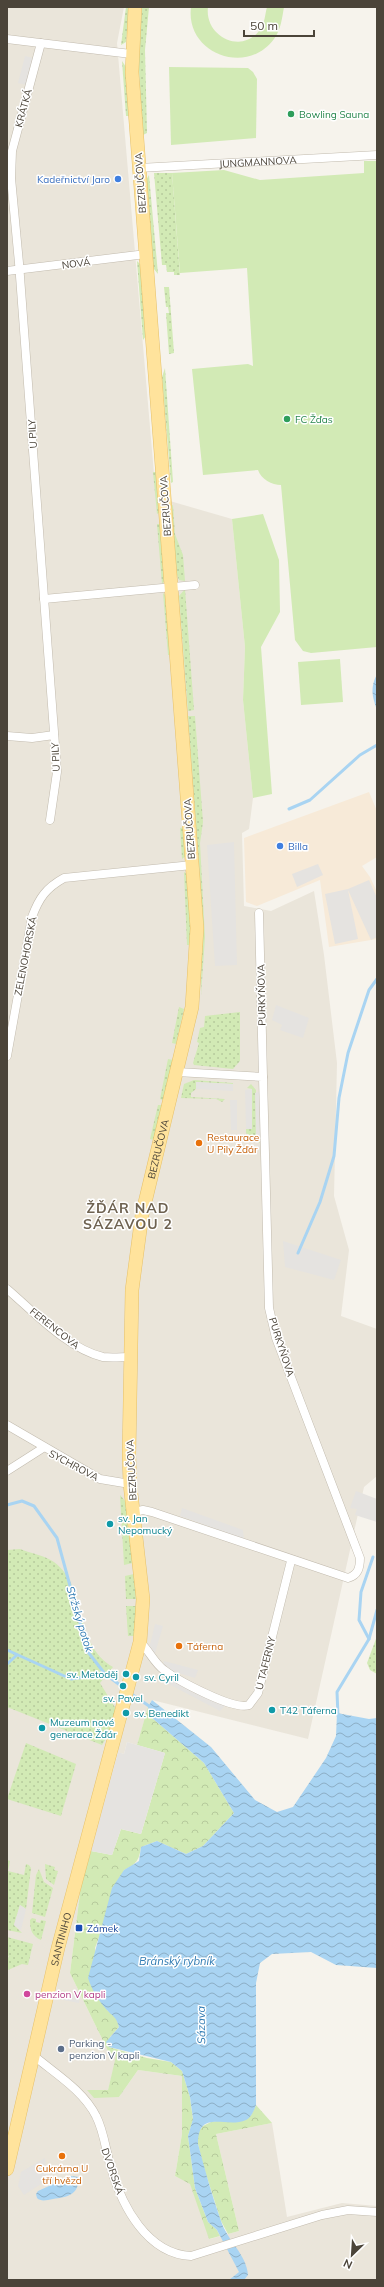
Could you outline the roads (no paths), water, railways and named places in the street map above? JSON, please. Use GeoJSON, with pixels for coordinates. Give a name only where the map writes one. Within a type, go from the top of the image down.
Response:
{"type":"FeatureCollection","features":[{"type":"Feature","properties":{"kind":"main road"},"geometry":{"type":"LineString","coordinates":[[131,54],[135,7]]}},
{"type":"Feature","properties":{"kind":"main road","name":"BEZRUČOVA"},"geometry":{"type":"LineString","coordinates":[[131,54],[197,928],[195,981],[192,1007],[142,1215],[132,1290],[130,1484],[143,1599],[140,1642]]}},
{"type":"Feature","properties":{"kind":"main road","name":"SANTINIHO"},"geometry":{"type":"LineString","coordinates":[[7,2169],[58,1948],[140,1642]]}},
{"type":"Feature","properties":{"kind":"street"},"geometry":{"type":"LineString","coordinates":[[7,39],[131,54]]}},
{"type":"Feature","properties":{"kind":"street","name":"KRÁTKÁ"},"geometry":{"type":"LineString","coordinates":[[20,270],[11,158],[41,43]]}},
{"type":"Feature","properties":{"kind":"street","name":"JUNGMANNOVA"},"geometry":{"type":"LineString","coordinates":[[139,168],[377,155]]}},
{"type":"Feature","properties":{"kind":"street","name":"NOVÁ"},"geometry":{"type":"LineString","coordinates":[[7,271],[146,254]]}},
{"type":"Feature","properties":{"kind":"street","name":"U PILY"},"geometry":{"type":"LineString","coordinates":[[20,270],[57,772],[50,820]]}},
{"type":"Feature","properties":{"kind":"street"},"geometry":{"type":"LineString","coordinates":[[44,599],[195,585]]}},
{"type":"Feature","properties":{"kind":"street"},"geometry":{"type":"LineString","coordinates":[[7,736],[32,738],[54,735]]}},
{"type":"Feature","properties":{"kind":"street","name":"ZELENOHORSKÁ"},"geometry":{"type":"LineString","coordinates":[[7,1056],[32,917],[40,896],[52,884],[64,878],[192,865]]}},
{"type":"Feature","properties":{"kind":"street","name":"PURKYŇOVA"},"geometry":{"type":"LineString","coordinates":[[259,913],[269,1308],[276,1338],[360,1558],[356,1573],[348,1578],[291,1561]]}},
{"type":"Feature","properties":{"kind":"street"},"geometry":{"type":"LineString","coordinates":[[177,1072],[264,1077]]}},
{"type":"Feature","properties":{"kind":"street","name":"FERENCOVA"},"geometry":{"type":"LineString","coordinates":[[7,1289],[71,1343],[87,1352],[104,1357],[131,1357]]}},
{"type":"Feature","properties":{"kind":"street","name":"SYCHROVA"},"geometry":{"type":"LineString","coordinates":[[7,1425],[43,1448],[100,1479],[130,1484]]}},
{"type":"Feature","properties":{"kind":"street","name":"SYCHROVA"},"geometry":{"type":"LineString","coordinates":[[7,1471],[43,1448]]}},
{"type":"Feature","properties":{"kind":"street"},"geometry":{"type":"LineString","coordinates":[[134,1512],[143,1510],[152,1512],[291,1561]]}},
{"type":"Feature","properties":{"kind":"street","name":"U TAFERNY"},"geometry":{"type":"LineString","coordinates":[[140,1642],[162,1670],[174,1677],[235,1706],[249,1705],[258,1693],[291,1561]]}},
{"type":"Feature","properties":{"kind":"street","name":"DVORSKÁ"},"geometry":{"type":"LineString","coordinates":[[33,2055],[72,2087],[85,2100],[96,2116],[111,2170],[125,2203],[140,2228],[163,2250],[180,2256],[191,2256],[213,2251],[322,2215],[348,2210],[377,2212]]}},
{"type":"Feature","properties":{"kind":"water"},"geometry":{"type":"Polygon","coordinates":[[[377,674],[377,710],[372,692],[377,674]]]}},
{"type":"Feature","properties":{"kind":"water","name":"Bránský rybník"},"geometry":{"type":"Polygon","coordinates":[[[152,1700],[211,1747],[255,1800],[277,1812],[293,1807],[326,1758],[336,1736],[337,1713],[369,1719],[377,1718],[377,1968],[336,1965],[311,1952],[272,1954],[260,1963],[256,1983],[256,2105],[251,2116],[246,2120],[238,2122],[208,2123],[203,2126],[199,2133],[198,2144],[221,2221],[228,2235],[241,2254],[247,2268],[248,2275],[244,2280],[229,2280],[239,2272],[217,2230],[208,2222],[195,2188],[188,2136],[193,2119],[190,2097],[182,2071],[171,2062],[109,2047],[106,2042],[119,2027],[118,2023],[98,1998],[91,1987],[88,1978],[112,1888],[124,1870],[139,1861],[141,1847],[157,1841],[186,1854],[203,1846],[234,1813],[204,1763],[151,1717],[148,1707],[152,1700]]]}},
{"type":"Feature","properties":{"kind":"water"},"geometry":{"type":"Polygon","coordinates":[[[71,2176],[78,2177],[77,2188],[72,2194],[46,2200],[40,2200],[37,2198],[36,2194],[38,2191],[71,2176]]]}},
{"type":"Feature","properties":{"kind":"waterway"},"geometry":{"type":"LineString","coordinates":[[289,809],[310,800],[360,755],[377,745]]}},
{"type":"Feature","properties":{"kind":"waterway"},"geometry":{"type":"LineString","coordinates":[[298,1253],[320,1202],[334,1156],[339,1098],[348,1053],[369,990],[377,979]]}},
{"type":"Feature","properties":{"kind":"waterway","name":"Stržský potok"},"geometry":{"type":"LineString","coordinates":[[7,1505],[22,1501],[34,1506],[57,1538],[88,1652],[105,1674],[124,1688]]}},
{"type":"Feature","properties":{"kind":"waterway"},"geometry":{"type":"LineString","coordinates":[[369,1639],[359,1620],[361,1592],[373,1557]]}},
{"type":"Feature","properties":{"kind":"waterway"},"geometry":{"type":"LineString","coordinates":[[338,1716],[337,1692],[369,1639],[377,1610]]}},
{"type":"Feature","properties":{"kind":"waterway"},"geometry":{"type":"LineString","coordinates":[[7,1650],[71,1679],[105,1674]]}},
{"type":"Feature","properties":{"kind":"waterway"},"geometry":{"type":"LineString","coordinates":[[7,1664],[17,1655]]}},
{"type":"Feature","properties":{"kind":"waterway","name":"Stržský potok"},"geometry":{"type":"LineString","coordinates":[[130,1693],[152,1708]]}},
{"type":"Feature","properties":{"kind":"place","name":"Bowling Sauna"},"geometry":{"type":"Point","coordinates":[291,114]}},
{"type":"Feature","properties":{"kind":"place","name":"Kadeřnictví Jaro"},"geometry":{"type":"Point","coordinates":[118,179]}},
{"type":"Feature","properties":{"kind":"place","name":"FC Žďas"},"geometry":{"type":"Point","coordinates":[287,419]}},
{"type":"Feature","properties":{"kind":"place","name":"Billa"},"geometry":{"type":"Point","coordinates":[280,846]}},
{"type":"Feature","properties":{"kind":"place","name":"Restaurace U Pily Žďár"},"geometry":{"type":"Point","coordinates":[199,1143]}},
{"type":"Feature","properties":{"kind":"place","name":"sv. Jan Nepomucký"},"geometry":{"type":"Point","coordinates":[110,1524]}},
{"type":"Feature","properties":{"kind":"place","name":"Táferna"},"geometry":{"type":"Point","coordinates":[179,1646]}},
{"type":"Feature","properties":{"kind":"place","name":"sv. Metoděj"},"geometry":{"type":"Point","coordinates":[126,1674]}},
{"type":"Feature","properties":{"kind":"place","name":"sv. Cyril"},"geometry":{"type":"Point","coordinates":[136,1677]}},
{"type":"Feature","properties":{"kind":"place","name":"sv. Pavel"},"geometry":{"type":"Point","coordinates":[123,1686]}},
{"type":"Feature","properties":{"kind":"place","name":"T42 Táferna"},"geometry":{"type":"Point","coordinates":[272,1710]}},
{"type":"Feature","properties":{"kind":"place","name":"sv. Benedikt"},"geometry":{"type":"Point","coordinates":[126,1713]}},
{"type":"Feature","properties":{"kind":"place","name":"Muzeum nové generace Žďár"},"geometry":{"type":"Point","coordinates":[42,1728]}},
{"type":"Feature","properties":{"kind":"place","name":"Zámek"},"geometry":{"type":"Point","coordinates":[79,1928]}},
{"type":"Feature","properties":{"kind":"place","name":"penzion V kapli"},"geometry":{"type":"Point","coordinates":[27,1994]}},
{"type":"Feature","properties":{"kind":"place","name":"Parking - penzion V kapli"},"geometry":{"type":"Point","coordinates":[61,2049]}},
{"type":"Feature","properties":{"kind":"place","name":"Cukrárna U tří hvězd"},"geometry":{"type":"Point","coordinates":[62,2156]}},
{"type":"Feature","properties":{"kind":"district","name":"ŽĎÁR NAD SÁZAVOU 2"},"geometry":{"type":"Point","coordinates":[128,1216]}},
{"type":"Feature","properties":{"kind":"water label","name":"Sázava"},"geometry":{"type":"Point","coordinates":[201,2025]}}]}
